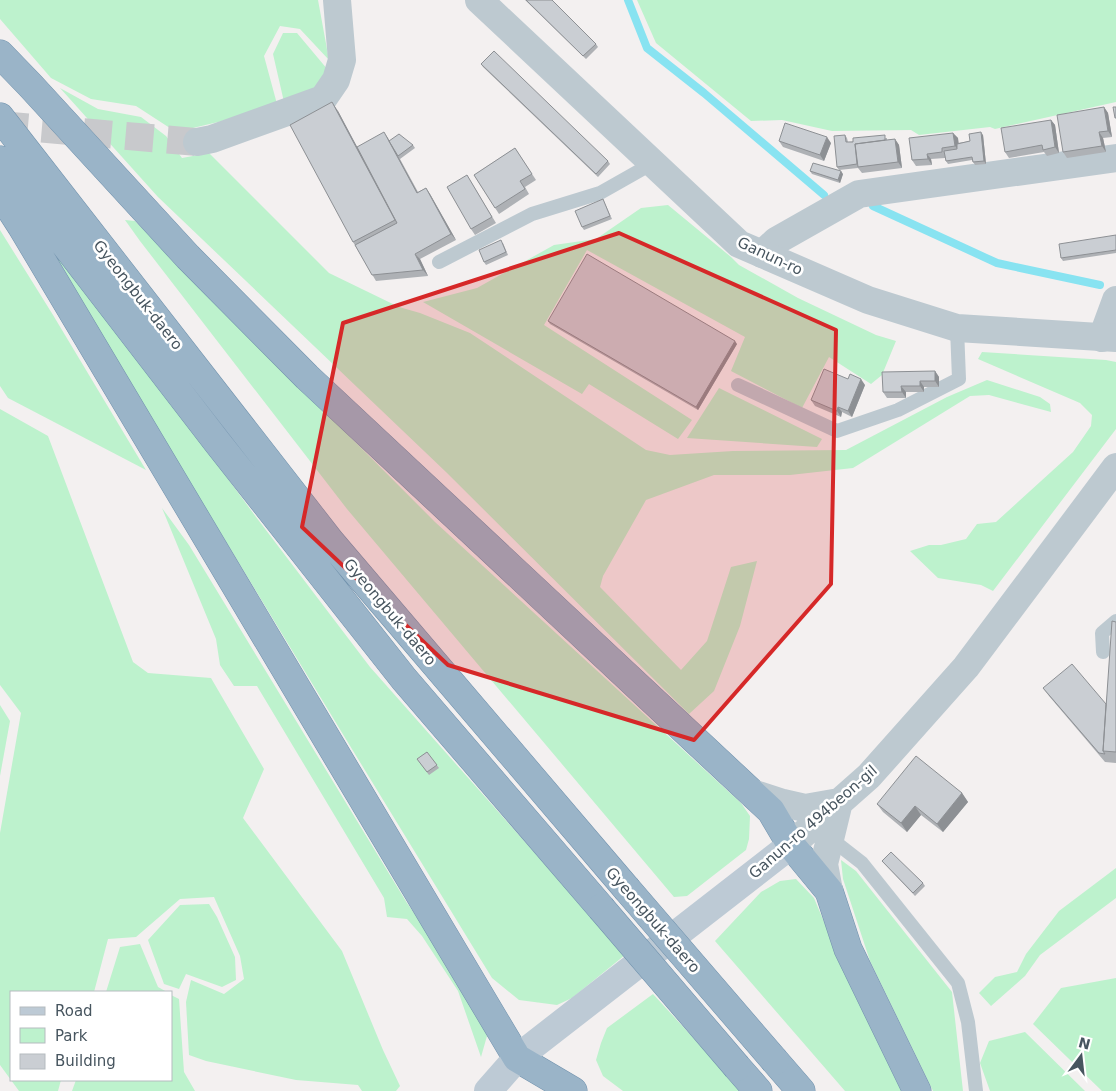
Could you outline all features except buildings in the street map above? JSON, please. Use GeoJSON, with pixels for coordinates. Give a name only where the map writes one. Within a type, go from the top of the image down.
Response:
{"type":"FeatureCollection","features":[{"type":"Feature","properties":{"kind":"highway"},"geometry":{"type":"LineString","coordinates":[[0,54],[188,257],[307,377],[771,811],[790,845],[829,891],[848,949],[918,1091]]}},
{"type":"Feature","properties":{"kind":"highway","name":"Gyeongbuk-daero"},"geometry":{"type":"LineString","coordinates":[[0,117],[330,541],[801,1091]]}},
{"type":"Feature","properties":{"kind":"highway","name":"Gyeongbuk-daero"},"geometry":{"type":"LineString","coordinates":[[0,160],[217,442],[404,679],[758,1091]]}},
{"type":"Feature","properties":{"kind":"highway"},"geometry":{"type":"LineString","coordinates":[[0,193],[517,1058],[572,1091]]}},
{"type":"Feature","properties":{"kind":"main road","name":"Ganun-ro 494beon-gil"},"geometry":{"type":"LineString","coordinates":[[488,1091],[517,1058],[790,845]]}},
{"type":"Feature","properties":{"kind":"street"},"geometry":{"type":"LineString","coordinates":[[197,142],[212,139],[323,99],[336,80],[342,60],[337,0]]}},
{"type":"Feature","properties":{"kind":"street","name":"Ganun-ro"},"geometry":{"type":"LineString","coordinates":[[479,0],[739,244],[868,300],[957,328],[1109,338]]}},
{"type":"Feature","properties":{"kind":"street"},"geometry":{"type":"LineString","coordinates":[[762,254],[776,241],[859,194],[1116,158]]}},
{"type":"Feature","properties":{"kind":"street"},"geometry":{"type":"LineString","coordinates":[[1109,338],[1116,300]]}},
{"type":"Feature","properties":{"kind":"street","name":"Ganun-ro 494beon-gil"},"geometry":{"type":"LineString","coordinates":[[790,845],[869,776],[966,667],[1116,467]]}},
{"type":"Feature","properties":{"kind":"street"},"geometry":{"type":"LineString","coordinates":[[752,793],[805,808],[839,802],[824,864],[829,891]]}},
{"type":"Feature","properties":{"kind":"lane"},"geometry":{"type":"LineString","coordinates":[[439,262],[532,214],[600,193],[653,163]]}},
{"type":"Feature","properties":{"kind":"lane"},"geometry":{"type":"LineString","coordinates":[[738,385],[837,431],[898,410],[959,379],[957,328]]}},
{"type":"Feature","properties":{"kind":"lane"},"geometry":{"type":"LineString","coordinates":[[1104,652],[1102,634],[1116,621]]}},
{"type":"Feature","properties":{"kind":"lane"},"geometry":{"type":"LineString","coordinates":[[830,838],[862,863],[958,983],[968,1022],[976,1091]]}},
{"type":"Feature","properties":{"kind":"highlighted area"},"geometry":{"type":"Polygon","coordinates":[[[619,233],[836,330],[831,584],[694,740],[448,665],[302,527],[343,323],[619,233]]]}},
{"type":"Feature","properties":{"kind":"green space"},"geometry":{"type":"Polygon","coordinates":[[[0,0],[318,0],[329,60],[300,29],[280,26],[264,56],[277,104],[265,111],[176,132],[136,106],[91,99],[51,78],[0,19],[0,0]]]}},
{"type":"Feature","properties":{"kind":"green space"},"geometry":{"type":"Polygon","coordinates":[[[637,0],[1116,0],[1116,102],[995,129],[990,127],[919,135],[911,130],[832,131],[782,120],[751,121],[656,43],[637,0]]]}},
{"type":"Feature","properties":{"kind":"green space"},"geometry":{"type":"Polygon","coordinates":[[[283,33],[297,33],[328,70],[327,84],[284,102],[273,54],[283,33]]]}},
{"type":"Feature","properties":{"kind":"green space"},"geometry":{"type":"Polygon","coordinates":[[[60,88],[98,109],[141,117],[166,136],[182,158],[209,153],[329,273],[399,307],[420,313],[470,333],[646,450],[670,455],[733,451],[846,450],[947,397],[987,380],[1040,397],[1050,404],[1051,412],[989,395],[970,396],[853,468],[790,475],[714,475],[646,500],[603,576],[600,587],[681,670],[707,641],[731,567],[757,561],[740,626],[714,691],[689,714],[446,472],[158,197],[60,88]]]}},
{"type":"Feature","properties":{"kind":"green space"},"geometry":{"type":"Polygon","coordinates":[[[668,205],[739,265],[798,298],[876,335],[896,341],[882,375],[871,384],[829,357],[802,408],[731,371],[745,337],[587,250],[544,325],[692,420],[678,439],[589,384],[582,394],[423,302],[477,288],[554,245],[596,239],[641,208],[668,205]]]}},
{"type":"Feature","properties":{"kind":"green space"},"geometry":{"type":"Polygon","coordinates":[[[125,220],[135,221],[435,522],[741,803],[750,816],[749,839],[746,850],[687,896],[674,897],[347,509],[125,220]]]}},
{"type":"Feature","properties":{"kind":"green space"},"geometry":{"type":"Polygon","coordinates":[[[0,230],[146,470],[8,398],[0,386],[0,230]]]}},
{"type":"Feature","properties":{"kind":"green space"},"geometry":{"type":"Polygon","coordinates":[[[54,245],[370,667],[625,955],[572,998],[557,1005],[519,1000],[492,978],[58,265],[47,250],[54,245]]]}},
{"type":"Feature","properties":{"kind":"green space"},"geometry":{"type":"Polygon","coordinates":[[[982,352],[1116,362],[1116,429],[993,591],[981,585],[938,578],[910,551],[929,545],[941,545],[966,539],[977,524],[996,522],[1073,452],[1091,426],[1092,415],[1080,403],[978,359],[982,352]]]}},
{"type":"Feature","properties":{"kind":"green space"},"geometry":{"type":"Polygon","coordinates":[[[719,388],[822,439],[817,447],[687,438],[719,388]]]}},
{"type":"Feature","properties":{"kind":"green space"},"geometry":{"type":"Polygon","coordinates":[[[0,409],[48,436],[133,662],[148,673],[211,678],[264,769],[243,818],[342,951],[400,1086],[396,1091],[362,1091],[358,1085],[296,1080],[206,1061],[189,1055],[186,1002],[191,980],[224,994],[244,979],[240,956],[214,897],[180,899],[136,937],[108,939],[94,991],[10,991],[10,1079],[0,1065],[0,833],[21,713],[0,685],[0,409]]]}},
{"type":"Feature","properties":{"kind":"green space"},"geometry":{"type":"Polygon","coordinates":[[[162,508],[189,545],[407,903],[461,981],[487,1036],[481,1057],[458,991],[422,936],[407,919],[387,917],[384,898],[257,686],[234,686],[220,665],[216,639],[162,508]]]}},
{"type":"Feature","properties":{"kind":"green space"},"geometry":{"type":"Polygon","coordinates":[[[0,705],[10,721],[0,776],[0,705]]]}},
{"type":"Feature","properties":{"kind":"green space"},"geometry":{"type":"Polygon","coordinates":[[[841,860],[856,871],[952,992],[963,1091],[933,1091],[870,961],[843,879],[841,860]]]}},
{"type":"Feature","properties":{"kind":"green space"},"geometry":{"type":"Polygon","coordinates":[[[1116,868],[1116,898],[1040,955],[1025,976],[991,1006],[979,993],[995,977],[1017,972],[1026,954],[1059,911],[1116,868]]]}},
{"type":"Feature","properties":{"kind":"green space"},"geometry":{"type":"Polygon","coordinates":[[[796,879],[814,898],[853,991],[903,1091],[845,1091],[715,941],[761,892],[780,881],[796,879]]]}},
{"type":"Feature","properties":{"kind":"green space"},"geometry":{"type":"Polygon","coordinates":[[[209,904],[235,957],[236,980],[222,987],[186,974],[179,989],[164,984],[148,940],[180,905],[209,904]]]}},
{"type":"Feature","properties":{"kind":"green space"},"geometry":{"type":"Polygon","coordinates":[[[140,944],[158,987],[165,991],[106,991],[120,947],[140,944]]]}},
{"type":"Feature","properties":{"kind":"green space"},"geometry":{"type":"Polygon","coordinates":[[[1116,978],[1116,1091],[1102,1091],[1033,1024],[1061,988],[1116,978]]]}},
{"type":"Feature","properties":{"kind":"green space"},"geometry":{"type":"Polygon","coordinates":[[[653,994],[742,1091],[623,1091],[603,1076],[596,1060],[607,1028],[653,994]]]}},
{"type":"Feature","properties":{"kind":"green space"},"geometry":{"type":"Polygon","coordinates":[[[172,996],[179,999],[184,1072],[195,1091],[72,1091],[76,1081],[172,1081],[172,996]]]}},
{"type":"Feature","properties":{"kind":"green space"},"geometry":{"type":"Polygon","coordinates":[[[1025,1032],[1085,1091],[990,1091],[980,1063],[989,1041],[1025,1032]]]}},
{"type":"Feature","properties":{"kind":"green space"},"geometry":{"type":"Polygon","coordinates":[[[12,1081],[61,1081],[58,1091],[19,1091],[12,1081]]]}},
{"type":"Feature","properties":{"kind":"waterway"},"geometry":{"type":"LineString","coordinates":[[628,0],[647,48],[704,93],[824,195]]}},
{"type":"Feature","properties":{"kind":"waterway"},"geometry":{"type":"LineString","coordinates":[[873,206],[997,263],[1100,285]]}},
{"type":"Feature","properties":{"kind":"tunnel"},"geometry":{"type":"LineString","coordinates":[[0,125],[197,142]]}}]}
